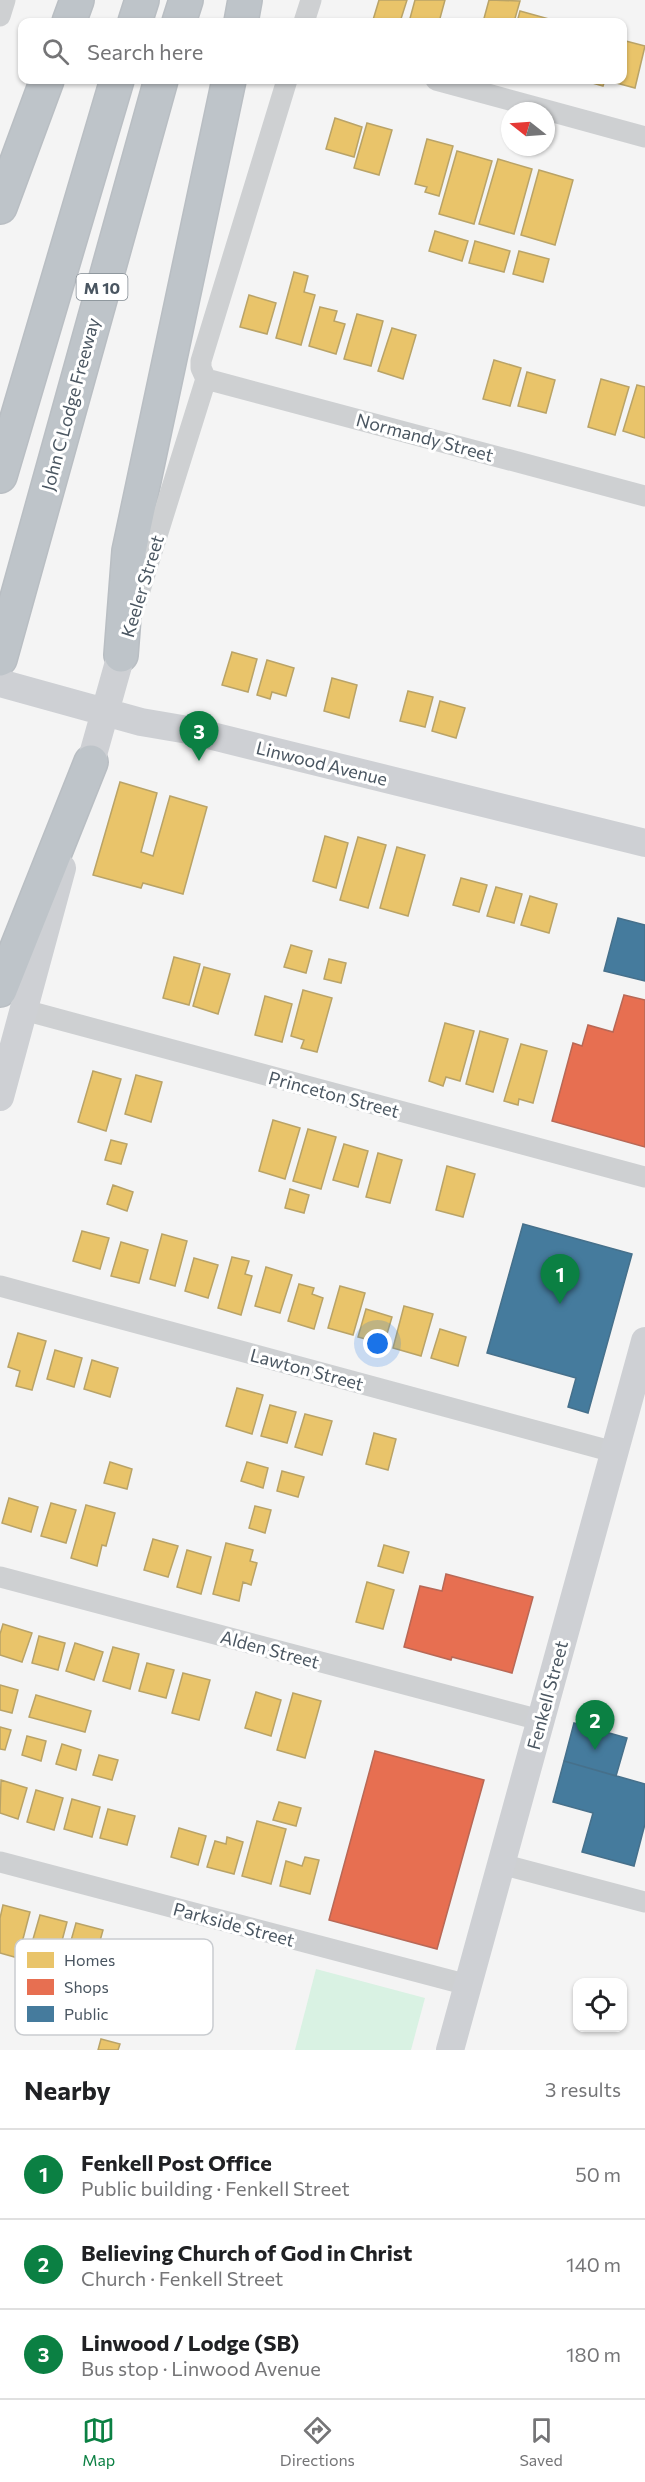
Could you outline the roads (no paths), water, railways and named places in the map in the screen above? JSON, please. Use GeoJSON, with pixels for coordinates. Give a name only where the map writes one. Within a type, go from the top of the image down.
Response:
{"type":"FeatureCollection","features":[{"type":"Feature","properties":{"kind":"highway"},"geometry":{"type":"LineString","coordinates":[[70,18],[77,0]]}},
{"type":"Feature","properties":{"kind":"highway"},"geometry":{"type":"LineString","coordinates":[[136,18],[142,0]]}},
{"type":"Feature","properties":{"kind":"highway"},"geometry":{"type":"LineString","coordinates":[[180,18],[186,0]]}},
{"type":"Feature","properties":{"kind":"highway"},"geometry":{"type":"LineString","coordinates":[[242,18],[245,0]]}},
{"type":"Feature","properties":{"kind":"highway"},"geometry":{"type":"LineString","coordinates":[[0,207],[46,84]]}},
{"type":"Feature","properties":{"kind":"highway","name":"M 10"},"geometry":{"type":"LineString","coordinates":[[0,476],[116,84]]}},
{"type":"Feature","properties":{"kind":"highway","name":"John C Lodge Freeway"},"geometry":{"type":"LineString","coordinates":[[0,659],[160,84]]}},
{"type":"Feature","properties":{"kind":"highway"},"geometry":{"type":"LineString","coordinates":[[121,655],[129,551],[228,84]]}},
{"type":"Feature","properties":{"kind":"highway"},"geometry":{"type":"LineString","coordinates":[[12,1000],[91,762]]}},
{"type":"Feature","properties":{"kind":"street"},"geometry":{"type":"LineString","coordinates":[[0,16],[5,0]]}},
{"type":"Feature","properties":{"kind":"street"},"geometry":{"type":"LineString","coordinates":[[305,18],[311,0]]}},
{"type":"Feature","properties":{"kind":"street","name":"Keeler Street"},"geometry":{"type":"LineString","coordinates":[[91,762],[121,655],[206,379],[201,368],[201,361],[286,84]]}},
{"type":"Feature","properties":{"kind":"street"},"geometry":{"type":"LineString","coordinates":[[451,84],[645,136]]}},
{"type":"Feature","properties":{"kind":"street","name":"Normandy Street"},"geometry":{"type":"LineString","coordinates":[[206,379],[645,496]]}},
{"type":"Feature","properties":{"kind":"street","name":"Linwood Avenue"},"geometry":{"type":"LineString","coordinates":[[0,683],[104,712],[188,730],[645,843]]}},
{"type":"Feature","properties":{"kind":"street"},"geometry":{"type":"LineString","coordinates":[[0,1097],[12,1000]]}},
{"type":"Feature","properties":{"kind":"street","name":"Princeton Street"},"geometry":{"type":"LineString","coordinates":[[12,1000],[645,1177]]}},
{"type":"Feature","properties":{"kind":"street","name":"Lawton Street"},"geometry":{"type":"LineString","coordinates":[[0,1286],[614,1452]]}},
{"type":"Feature","properties":{"kind":"street","name":"Fenkell Street"},"geometry":{"type":"LineString","coordinates":[[450,2050],[645,1341]]}},
{"type":"Feature","properties":{"kind":"street","name":"Alden Street"},"geometry":{"type":"LineString","coordinates":[[0,1577],[540,1720]]}},
{"type":"Feature","properties":{"kind":"street","name":"Parkside Street"},"geometry":{"type":"LineString","coordinates":[[0,1862],[468,1985]]}},
{"type":"Feature","properties":{"kind":"street"},"geometry":{"type":"LineString","coordinates":[[501,1863],[645,1902]]}},
{"type":"Feature","properties":{"kind":"place","name":"Linwood / Lodge (SB)"},"geometry":{"type":"Point","coordinates":[199,761]}},
{"type":"Feature","properties":{"kind":"place","name":"Fenkell Post Office"},"geometry":{"type":"Point","coordinates":[560,1304]}},
{"type":"Feature","properties":{"kind":"place","name":"Believing Church of God in Christ"},"geometry":{"type":"Point","coordinates":[595,1750]}}]}
